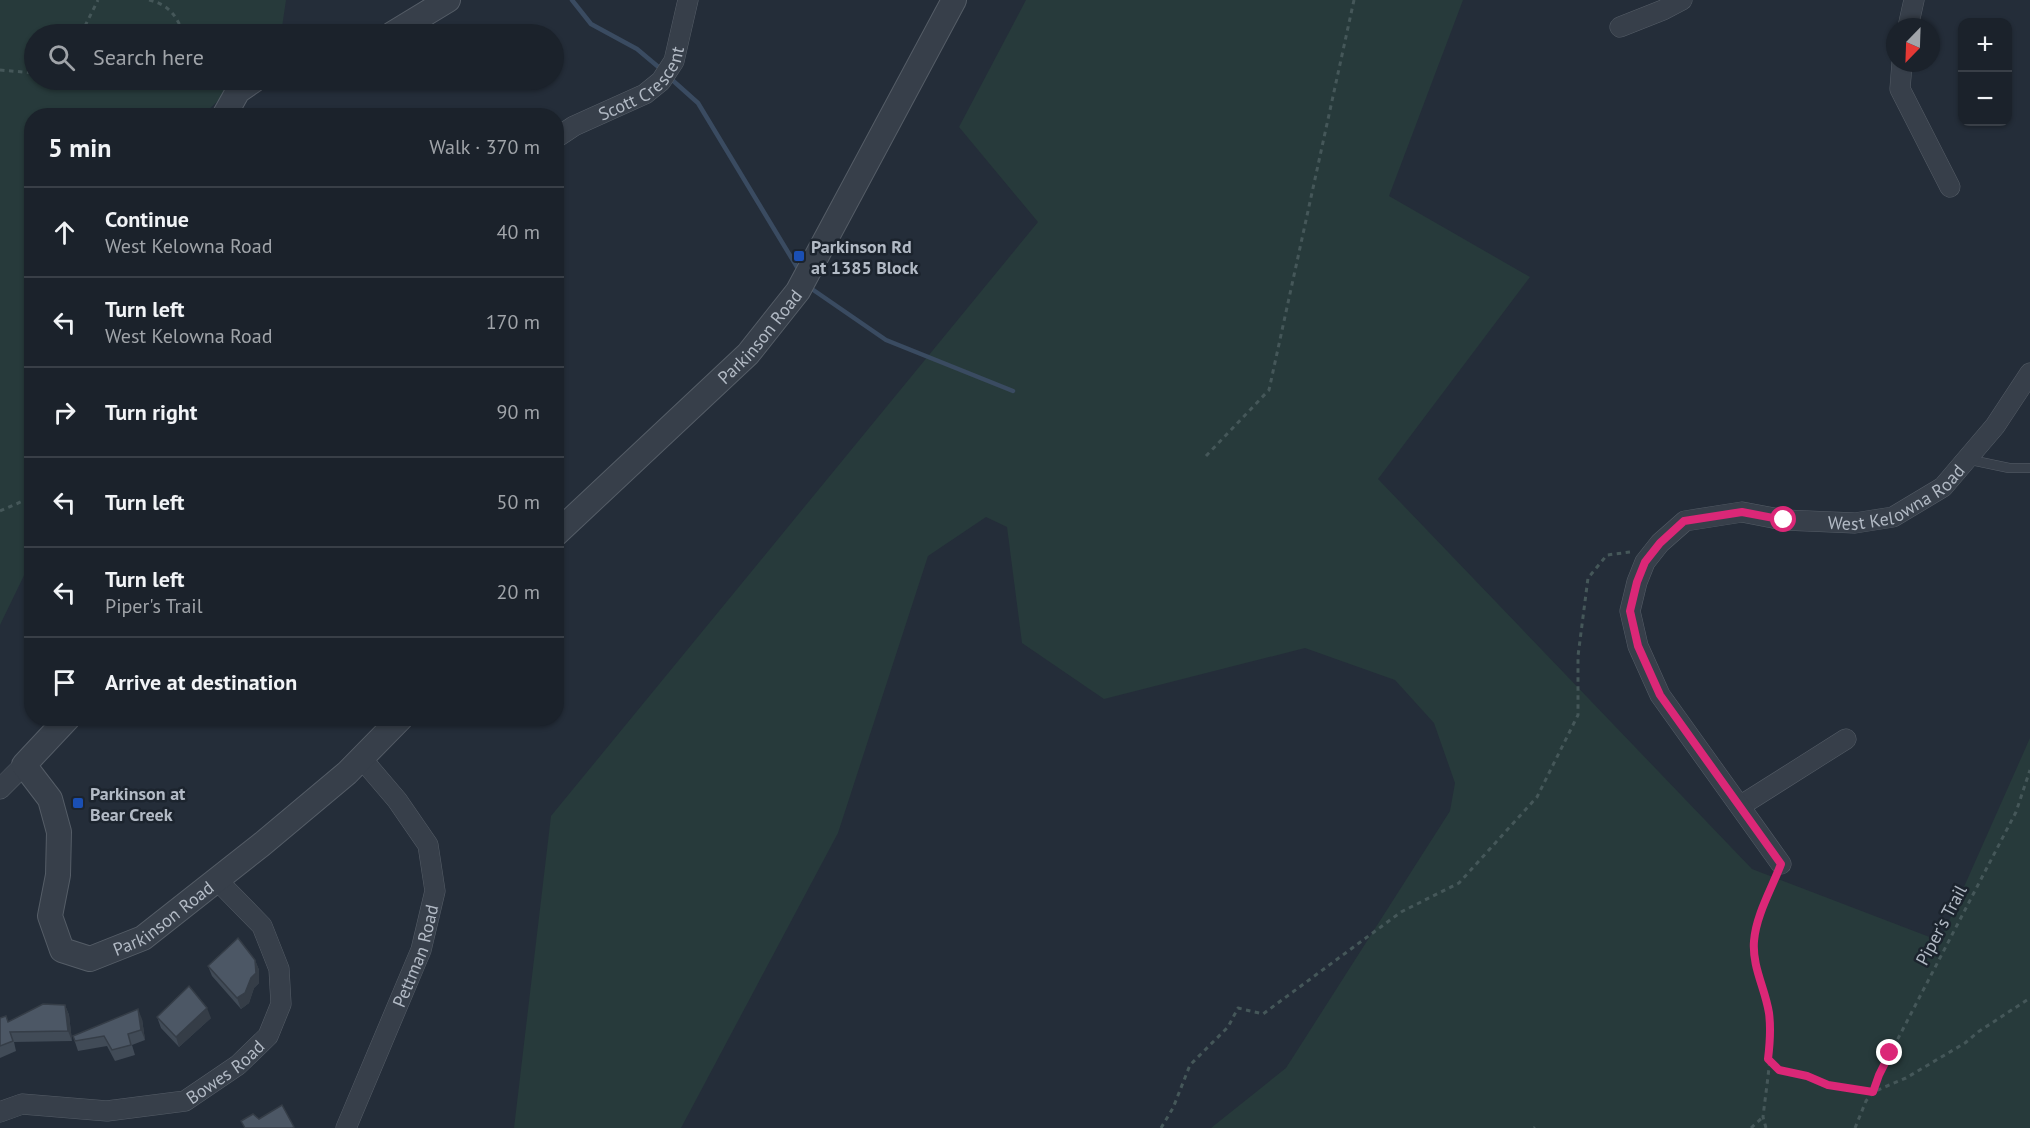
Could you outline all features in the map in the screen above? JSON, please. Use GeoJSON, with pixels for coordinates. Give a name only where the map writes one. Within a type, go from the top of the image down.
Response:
{"type":"FeatureCollection","features":[{"type":"Feature","properties":{"kind":"street"},"geometry":{"type":"LineString","coordinates":[[408,24],[448,0]]}},
{"type":"Feature","properties":{"kind":"street","name":"Scott Crescent"},"geometry":{"type":"LineString","coordinates":[[564,133],[645,94],[661,81],[674,61],[688,0]]}},
{"type":"Feature","properties":{"kind":"street","name":"Parkinson Road"},"geometry":{"type":"LineString","coordinates":[[564,526],[748,354],[798,291],[954,0]]}},
{"type":"Feature","properties":{"kind":"street"},"geometry":{"type":"LineString","coordinates":[[1620,27],[1682,0]]}},
{"type":"Feature","properties":{"kind":"street"},"geometry":{"type":"LineString","coordinates":[[1910,18],[1914,0]]}},
{"type":"Feature","properties":{"kind":"street"},"geometry":{"type":"LineString","coordinates":[[1901,72],[1900,88],[1950,187]]}},
{"type":"Feature","properties":{"kind":"street"},"geometry":{"type":"LineString","coordinates":[[228,108],[239,90]]}},
{"type":"Feature","properties":{"kind":"street","name":"West Kelowna Road"},"geometry":{"type":"LineString","coordinates":[[1781,864],[1660,695],[1638,646],[1630,611],[1645,562],[1684,521],[1742,512],[1784,520],[1855,523],[1893,517],[1943,487],[1995,426],[2030,373]]}},
{"type":"Feature","properties":{"kind":"street"},"geometry":{"type":"LineString","coordinates":[[0,789],[61,726]]}},
{"type":"Feature","properties":{"kind":"street","name":"Parkinson Road"},"geometry":{"type":"LineString","coordinates":[[24,765],[50,799],[59,832],[58,875],[50,916],[62,950],[90,959],[143,938],[304,809],[362,759],[393,726]]}},
{"type":"Feature","properties":{"kind":"street"},"geometry":{"type":"LineString","coordinates":[[1740,806],[1846,739]]}},
{"type":"Feature","properties":{"kind":"street","name":"Pettman Road"},"geometry":{"type":"LineString","coordinates":[[346,1128],[422,950],[435,891],[428,845],[397,800],[362,759]]}},
{"type":"Feature","properties":{"kind":"street","name":"Bowes Road"},"geometry":{"type":"LineString","coordinates":[[0,1112],[22,1104],[107,1112],[185,1101],[238,1065],[268,1036],[281,1004],[279,969],[262,926],[216,880]]}},
{"type":"Feature","properties":{"kind":"lane"},"geometry":{"type":"LineString","coordinates":[[1966,459],[2009,468],[2030,468]]}},
{"type":"Feature","properties":{"kind":"path"},"geometry":{"type":"LineString","coordinates":[[86,24],[98,0]]}},
{"type":"Feature","properties":{"kind":"path"},"geometry":{"type":"LineString","coordinates":[[149,0],[161,3],[175,14],[180,24]]}},
{"type":"Feature","properties":{"kind":"path"},"geometry":{"type":"LineString","coordinates":[[1206,456],[1269,390],[1354,0]]}},
{"type":"Feature","properties":{"kind":"path"},"geometry":{"type":"LineString","coordinates":[[0,70],[24,72]]}},
{"type":"Feature","properties":{"kind":"path"},"geometry":{"type":"LineString","coordinates":[[0,511],[24,500]]}},
{"type":"Feature","properties":{"kind":"path"},"geometry":{"type":"LineString","coordinates":[[1161,1128],[1173,1108],[1190,1065],[1228,1027],[1238,1008],[1263,1014],[1401,912],[1459,883],[1537,797],[1578,715],[1578,656],[1588,578],[1607,555],[1656,548]]}},
{"type":"Feature","properties":{"kind":"path","name":"Piper's Trail"},"geometry":{"type":"LineString","coordinates":[[1856,1127],[1879,1075],[2016,812],[2030,770]]}},
{"type":"Feature","properties":{"kind":"path"},"geometry":{"type":"LineString","coordinates":[[1766,1128],[1763,1117],[1771,1034],[1769,1011],[1755,968],[1754,943],[1756,927],[1781,864]]}},
{"type":"Feature","properties":{"kind":"path"},"geometry":{"type":"LineString","coordinates":[[1768,1059],[1779,1070],[1807,1076],[1828,1085],[1873,1092],[1906,1078],[1945,1055],[2030,998]]}},
{"type":"Feature","properties":{"kind":"path"},"geometry":{"type":"LineString","coordinates":[[1751,1128],[1763,1117]]}},
{"type":"Feature","properties":{"kind":"shaded area"},"geometry":{"type":"Polygon","coordinates":[[[0,0],[286,0],[282,24],[24,24],[24,90],[229,90],[210,108],[24,108],[24,575],[0,625],[0,0]]]}},
{"type":"Feature","properties":{"kind":"shaded area"},"geometry":{"type":"Polygon","coordinates":[[[1026,0],[1463,0],[1389,196],[1530,277],[1378,479],[1752,869],[1940,941],[2030,738],[2030,1128],[1211,1128],[1286,1068],[1450,811],[1455,783],[1434,723],[1395,680],[1305,648],[1104,699],[1022,643],[1007,527],[986,517],[928,556],[838,833],[681,1128],[514,1128],[551,816],[1038,222],[959,127],[1026,0]]]}},
{"type":"Feature","properties":{"kind":"building"},"geometry":{"type":"Polygon","coordinates":[[[238,938],[255,960],[256,973],[251,978],[245,993],[237,998],[208,966],[238,938]]]}},
{"type":"Feature","properties":{"kind":"building"},"geometry":{"type":"Polygon","coordinates":[[[189,986],[207,1008],[176,1037],[157,1017],[189,986]]]}},
{"type":"Feature","properties":{"kind":"building"},"geometry":{"type":"Polygon","coordinates":[[[43,1004],[65,1005],[68,1031],[10,1032],[13,1041],[0,1046],[0,1018],[6,1016],[8,1022],[43,1004]]]}},
{"type":"Feature","properties":{"kind":"building"},"geometry":{"type":"Polygon","coordinates":[[[138,1009],[141,1030],[128,1034],[131,1045],[112,1050],[104,1036],[75,1041],[73,1036],[138,1009]]]}},
{"type":"Feature","properties":{"kind":"building"},"geometry":{"type":"Polygon","coordinates":[[[282,1105],[294,1127],[292,1128],[245,1128],[241,1121],[253,1114],[259,1119],[282,1105]]]}},
{"type":"Feature","properties":{"kind":"waterway"},"geometry":{"type":"LineString","coordinates":[[572,0],[591,24],[637,49],[662,70]]}},
{"type":"Feature","properties":{"kind":"waterway"},"geometry":{"type":"LineString","coordinates":[[670,78],[698,103],[800,272]]}},
{"type":"Feature","properties":{"kind":"waterway"},"geometry":{"type":"LineString","coordinates":[[809,287],[886,340],[1013,391]]}},
{"type":"Feature","properties":{"kind":"place","name":"Parkinson Rd at 1385 Block"},"geometry":{"type":"Point","coordinates":[799,256]}},
{"type":"Feature","properties":{"kind":"place","name":"Parkinson at Bear Creek"},"geometry":{"type":"Point","coordinates":[78,803]}},
{"type":"Feature","properties":{"kind":"route"},"geometry":{"type":"LineString","coordinates":[[1784,520],[1742,512],[1684,521],[1660,543],[1645,562],[1630,611],[1638,646],[1660,695],[1781,864],[1756,927],[1754,943],[1755,968],[1769,1011],[1771,1034],[1768,1059],[1779,1070],[1807,1076],[1828,1085],[1873,1092],[1890,1053]]}}]}
